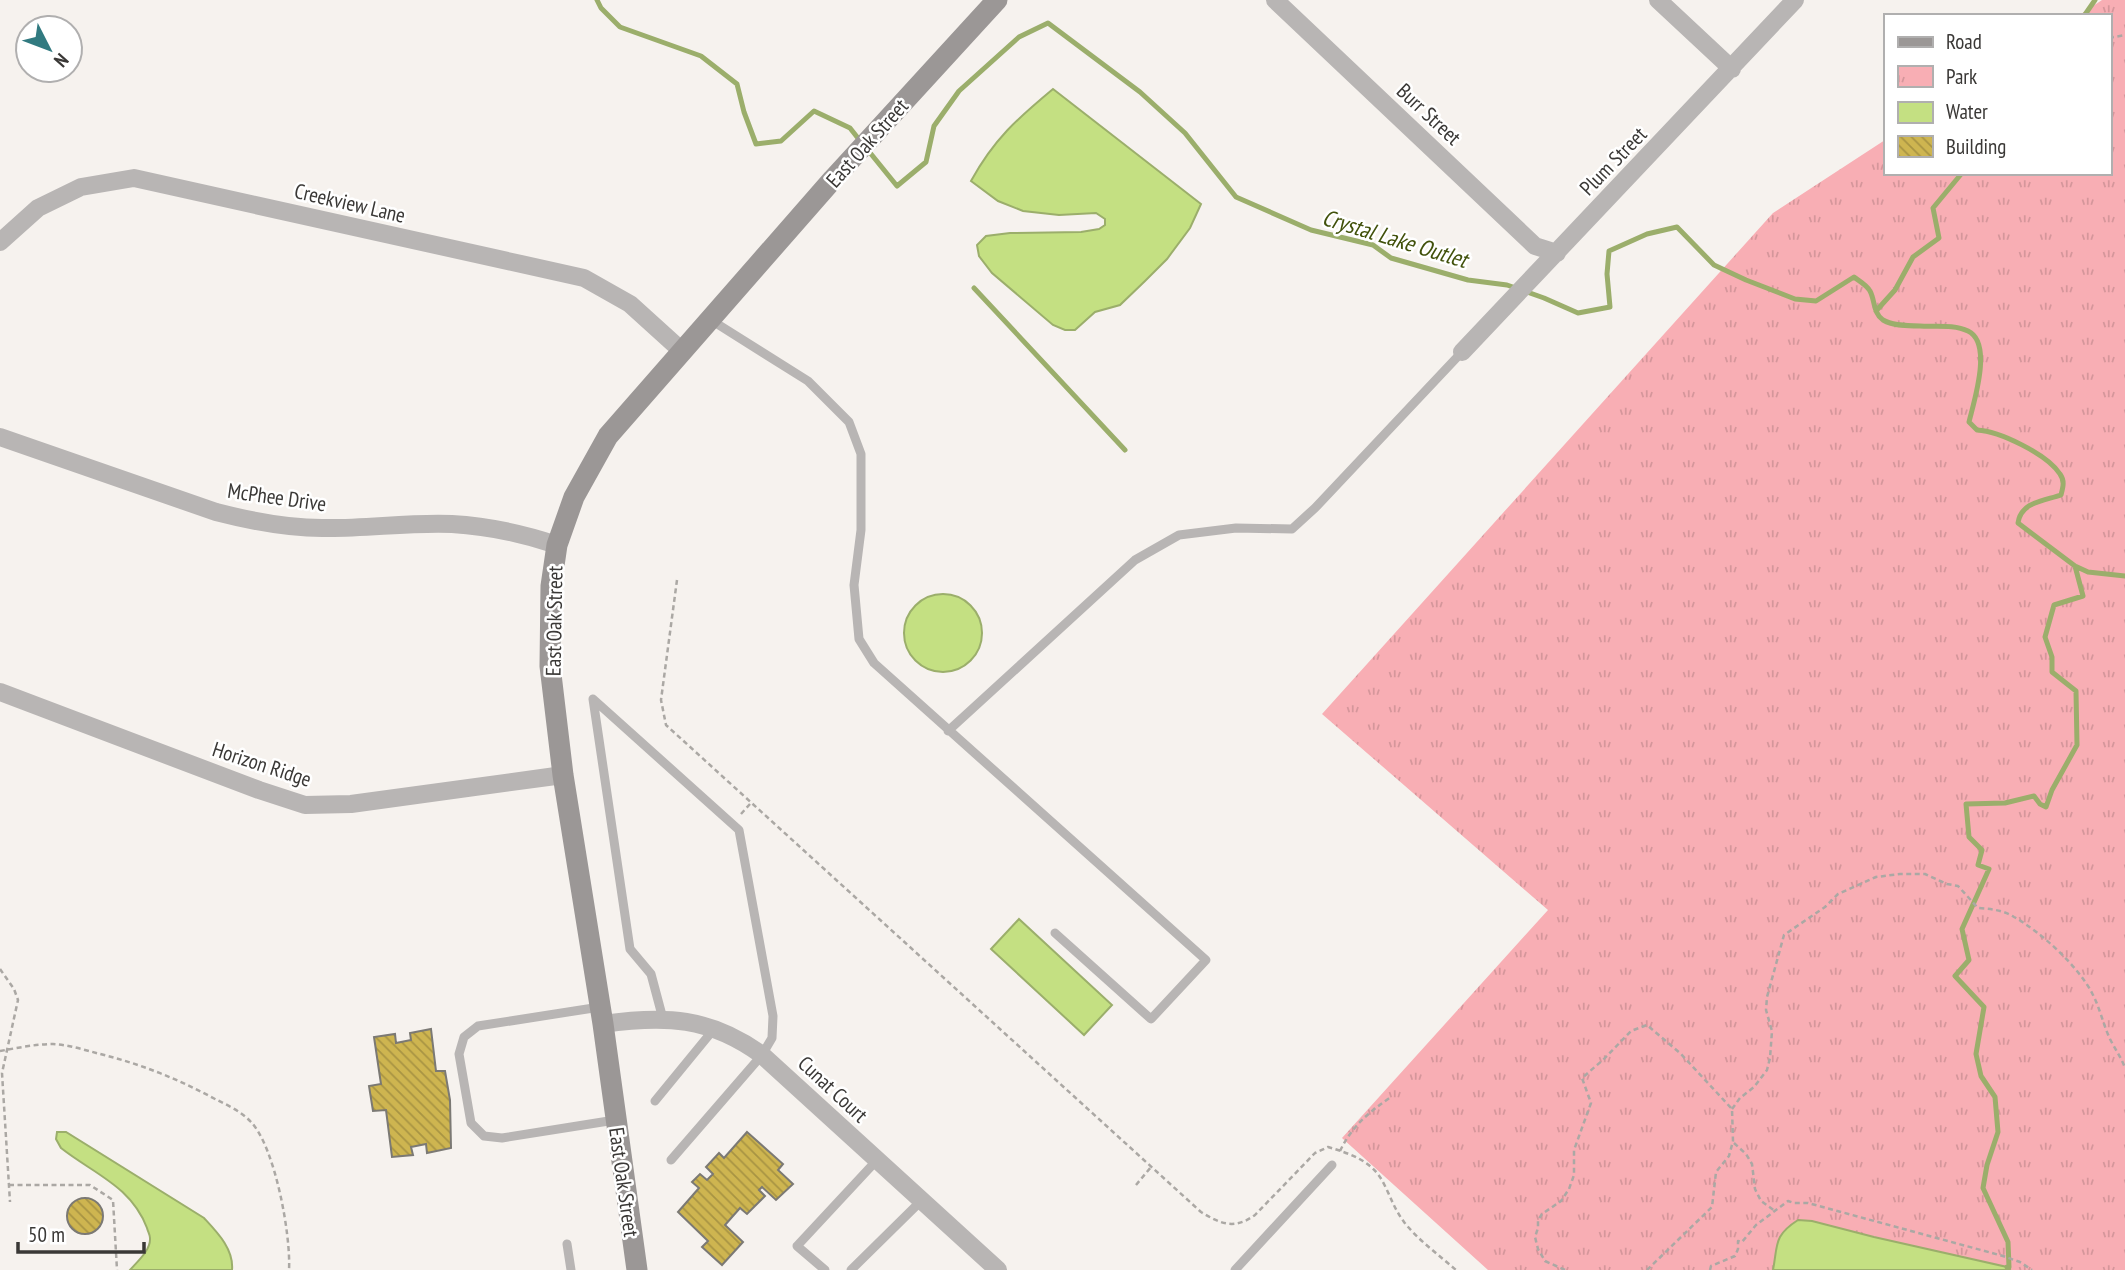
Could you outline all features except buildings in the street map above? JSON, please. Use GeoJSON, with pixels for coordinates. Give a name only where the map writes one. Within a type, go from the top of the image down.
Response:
{"type":"FeatureCollection","features":[{"type":"Feature","properties":{"kind":"street","name":"East Oak Street"},"geometry":{"type":"LineString","coordinates":[[637,1270],[563,775],[549,646],[551,586],[557,545],[573,497],[608,436],[634,403],[683,352],[833,179],[997,0]]}},
{"type":"Feature","properties":{"kind":"street","name":"Burr Street"},"geometry":{"type":"LineString","coordinates":[[1275,0],[1535,246],[1557,253]]}},
{"type":"Feature","properties":{"kind":"street"},"geometry":{"type":"LineString","coordinates":[[1658,0],[1732,69]]}},
{"type":"Feature","properties":{"kind":"street","name":"Plum Street"},"geometry":{"type":"LineString","coordinates":[[1462,352],[1796,0]]}},
{"type":"Feature","properties":{"kind":"street","name":"Creekview Lane"},"geometry":{"type":"LineString","coordinates":[[0,242],[38,208],[81,187],[135,178],[584,278],[630,304],[683,352]]}},
{"type":"Feature","properties":{"kind":"street","name":"McPhee Drive"},"geometry":{"type":"LineString","coordinates":[[0,438],[194,505],[251,521],[323,528],[454,524],[534,538],[557,545]]}},
{"type":"Feature","properties":{"kind":"street","name":"Horizon Ridge"},"geometry":{"type":"LineString","coordinates":[[0,692],[305,805],[351,804],[563,775]]}},
{"type":"Feature","properties":{"kind":"street","name":"Cunat Court"},"geometry":{"type":"LineString","coordinates":[[601,1015],[635,1020],[683,1020],[715,1028],[747,1044],[998,1270]]}},
{"type":"Feature","properties":{"kind":"lane"},"geometry":{"type":"LineString","coordinates":[[710,320],[808,381],[849,422],[861,454],[861,530],[854,585],[859,639],[874,663],[1206,960],[1151,1019],[1055,933]]}},
{"type":"Feature","properties":{"kind":"lane"},"geometry":{"type":"LineString","coordinates":[[948,731],[1135,560],[1179,535],[1236,528],[1292,529],[1462,352]]}},
{"type":"Feature","properties":{"kind":"lane"},"geometry":{"type":"LineString","coordinates":[[663,1019],[650,974],[630,949],[593,699],[739,830],[773,1016],[772,1038],[762,1055],[671,1160]]}},
{"type":"Feature","properties":{"kind":"lane"},"geometry":{"type":"LineString","coordinates":[[601,1015],[478,1026],[464,1037],[459,1054],[471,1123],[484,1136],[502,1138],[615,1120]]}},
{"type":"Feature","properties":{"kind":"lane"},"geometry":{"type":"LineString","coordinates":[[655,1101],[715,1028]]}},
{"type":"Feature","properties":{"kind":"lane"},"geometry":{"type":"LineString","coordinates":[[825,1270],[797,1246],[877,1160]]}},
{"type":"Feature","properties":{"kind":"lane"},"geometry":{"type":"LineString","coordinates":[[1235,1270],[1332,1166]]}},
{"type":"Feature","properties":{"kind":"lane"},"geometry":{"type":"LineString","coordinates":[[851,1270],[921,1201]]}},
{"type":"Feature","properties":{"kind":"lane"},"geometry":{"type":"LineString","coordinates":[[567,1244],[571,1270]]}},
{"type":"Feature","properties":{"kind":"path"},"geometry":{"type":"LineString","coordinates":[[677,580],[661,700],[666,725],[1151,1167],[1202,1212],[1219,1222],[1232,1224],[1245,1222],[1255,1215],[1315,1153],[1328,1147],[1340,1151],[1365,1161],[1375,1169],[1396,1211],[1407,1226],[1456,1270]]}},
{"type":"Feature","properties":{"kind":"path"},"geometry":{"type":"LineString","coordinates":[[1647,1270],[1712,1207],[1716,1172],[1729,1156],[1733,1141],[1732,1109],[1763,1076],[1770,1058],[1772,1031],[1766,1010],[1767,997],[1784,935],[1825,907],[1838,894],[1876,877],[1925,874],[1958,886],[1978,908],[1996,909],[2015,917],[2055,948],[2090,989],[2125,1068]]}},
{"type":"Feature","properties":{"kind":"path"},"geometry":{"type":"LineString","coordinates":[[0,969],[18,1000],[2,1073],[10,1202]]}},
{"type":"Feature","properties":{"kind":"path"},"geometry":{"type":"LineString","coordinates":[[1565,1270],[1545,1261],[1538,1249],[1535,1237],[1538,1220],[1561,1201],[1574,1175],[1574,1150],[1591,1103],[1582,1078],[1630,1031],[1647,1025],[1681,1054],[1732,1109]]}},
{"type":"Feature","properties":{"kind":"path"},"geometry":{"type":"LineString","coordinates":[[0,1051],[54,1044],[84,1049],[131,1062],[185,1082],[237,1110],[252,1123],[265,1146],[283,1202],[290,1256],[289,1270]]}},
{"type":"Feature","properties":{"kind":"path"},"geometry":{"type":"LineString","coordinates":[[1340,1151],[1348,1135],[1368,1112],[1391,1097]]}},
{"type":"Feature","properties":{"kind":"path"},"geometry":{"type":"LineString","coordinates":[[1733,1141],[1752,1164],[1755,1189],[1761,1200],[1776,1211]]}},
{"type":"Feature","properties":{"kind":"path"},"geometry":{"type":"LineString","coordinates":[[1136,1185],[1151,1167]]}},
{"type":"Feature","properties":{"kind":"path"},"geometry":{"type":"LineString","coordinates":[[9,1185],[90,1185],[113,1200],[117,1270]]}},
{"type":"Feature","properties":{"kind":"path"},"geometry":{"type":"LineString","coordinates":[[1710,1270],[1711,1266],[1735,1256],[1738,1241],[1742,1242],[1756,1225],[1788,1201],[1808,1203],[2003,1256],[2032,1270]]}},
{"type":"Feature","properties":{"kind":"path"},"geometry":{"type":"LineString","coordinates":[[1651,1265],[1657,1270]]}},
{"type":"Feature","properties":{"kind":"green space"},"geometry":{"type":"Polygon","coordinates":[[[2102,0],[2125,0],[2125,1270],[1488,1270],[1342,1138],[1548,910],[1322,714],[1773,213],[1884,141],[1884,175],[2111,175],[2111,14],[2081,14],[2102,0]]]}},
{"type":"Feature","properties":{"kind":"water"},"geometry":{"type":"Polygon","coordinates":[[[1053,89],[1201,204],[1190,228],[1167,259],[1145,281],[1120,305],[1095,312],[1075,330],[1065,330],[1053,325],[992,273],[979,256],[977,245],[986,236],[1099,229],[1105,225],[1105,219],[1096,213],[1059,215],[1023,211],[998,201],[971,181],[988,153],[1007,131],[1053,89]]]}},
{"type":"Feature","properties":{"kind":"water"},"geometry":{"type":"Polygon","coordinates":[[[943,594],[958,597],[975,611],[982,633],[979,648],[965,665],[943,672],[928,669],[911,655],[904,633],[907,618],[921,601],[943,594]]]}},
{"type":"Feature","properties":{"kind":"water"},"geometry":{"type":"Polygon","coordinates":[[[1019,919],[1112,1005],[1084,1035],[991,949],[1019,919]]]}},
{"type":"Feature","properties":{"kind":"water"},"geometry":{"type":"Polygon","coordinates":[[[57,1132],[66,1132],[204,1218],[227,1248],[232,1270],[130,1270],[143,1256],[150,1242],[140,1214],[121,1191],[61,1148],[56,1139],[57,1132]]]}},
{"type":"Feature","properties":{"kind":"water"},"geometry":{"type":"Polygon","coordinates":[[[1798,1220],[1812,1221],[2007,1267],[2010,1270],[1773,1270],[1780,1236],[1798,1220]]]}},
{"type":"Feature","properties":{"kind":"waterway","name":"Crystal Lake Outlet"},"geometry":{"type":"LineString","coordinates":[[597,0],[601,8],[620,27],[701,56],[737,84],[756,144],[781,141],[814,111],[850,128],[861,142]]}},
{"type":"Feature","properties":{"kind":"waterway"},"geometry":{"type":"LineString","coordinates":[[2085,14],[2095,0]]}},
{"type":"Feature","properties":{"kind":"waterway","name":"Crystal Lake Outlet"},"geometry":{"type":"LineString","coordinates":[[867,149],[897,186],[926,162],[934,126],[959,91],[1019,37],[1048,23],[1140,92],[1185,133],[1236,197],[1311,230],[1373,245],[1391,258],[1468,280],[1507,285],[1578,313],[1610,307],[1607,274],[1609,251],[1647,234],[1677,227],[1714,265],[1795,299],[1816,301],[1854,277],[1869,289],[1877,314],[1883,320],[1901,325],[1957,327],[1975,337],[1981,360],[1969,422],[1977,430],[1997,434],[2034,452],[2054,466],[2063,479],[2061,495],[2028,506],[2018,523],[2075,566],[2088,572],[2125,576]]}},
{"type":"Feature","properties":{"kind":"waterway"},"geometry":{"type":"LineString","coordinates":[[1876,311],[1895,290],[1913,257],[1939,238],[1933,208],[1960,175]]}},
{"type":"Feature","properties":{"kind":"waterway"},"geometry":{"type":"LineString","coordinates":[[974,288],[1125,450]]}},
{"type":"Feature","properties":{"kind":"waterway"},"geometry":{"type":"LineString","coordinates":[[2007,1267],[2008,1242],[1983,1188],[1998,1132],[1995,1097],[1981,1076],[1976,1054],[1984,1007],[1955,976],[1969,960],[1962,929],[1989,869],[1978,865],[1982,850],[1969,837],[1966,804],[2005,803],[2034,796],[2046,807],[2052,790],[2077,745],[2076,691],[2052,672],[2052,657],[2045,637],[2054,605],[2083,596],[2075,566]]}}]}
